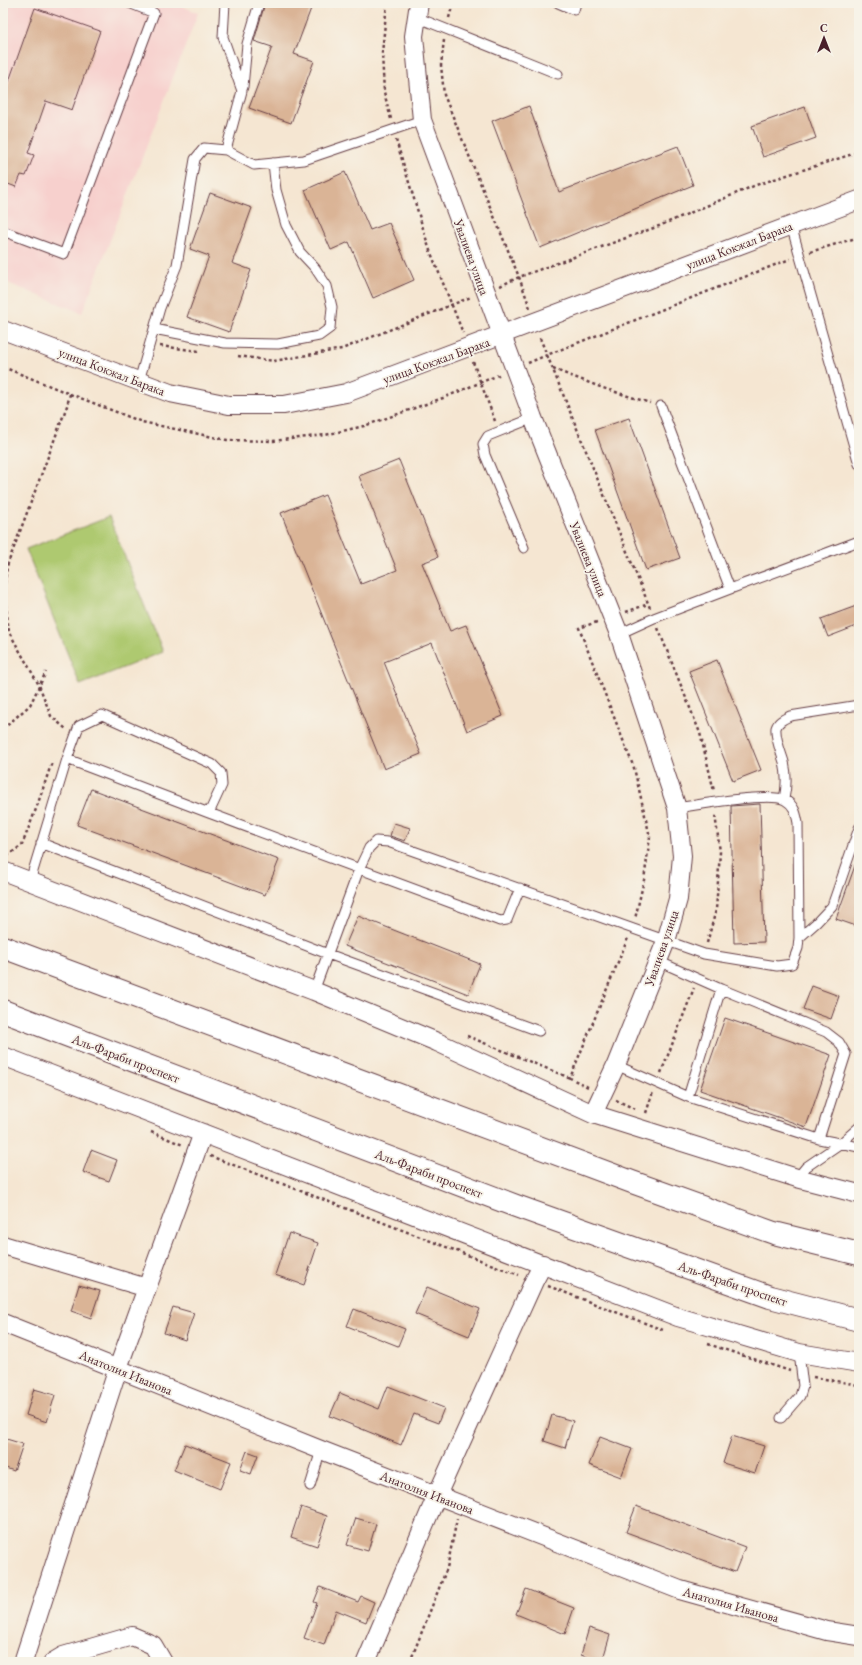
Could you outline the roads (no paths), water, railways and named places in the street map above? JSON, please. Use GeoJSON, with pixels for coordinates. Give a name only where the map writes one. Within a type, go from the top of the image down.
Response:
{"type":"FeatureCollection","features":[{"type":"Feature","properties":{"kind":"street","name":"Увалиева улица"},"geometry":{"type":"LineString","coordinates":[[417,10],[414,36],[422,120],[533,418],[616,626],[677,808],[682,856],[678,899],[658,961],[616,1065],[593,1114]]}},
{"type":"Feature","properties":{"kind":"street","name":"улица Кокжал Барака"},"geometry":{"type":"LineString","coordinates":[[3,330],[170,393],[229,405],[284,405],[346,393],[859,200]]}},
{"type":"Feature","properties":{"kind":"street"},"geometry":{"type":"LineString","coordinates":[[3,871],[314,990],[437,1042],[593,1114],[797,1178],[859,1194]]}},
{"type":"Feature","properties":{"kind":"street"},"geometry":{"type":"LineString","coordinates":[[3,947],[707,1209],[774,1233],[859,1254]]}},
{"type":"Feature","properties":{"kind":"street","name":"Аль-Фараби проспект"},"geometry":{"type":"LineString","coordinates":[[3,1011],[516,1206],[770,1297],[859,1320]]}},
{"type":"Feature","properties":{"kind":"street"},"geometry":{"type":"LineString","coordinates":[[3,1056],[678,1317],[799,1353],[859,1364]]}},
{"type":"Feature","properties":{"kind":"street"},"geometry":{"type":"LineString","coordinates":[[23,1662],[118,1368],[203,1133]]}},
{"type":"Feature","properties":{"kind":"street"},"geometry":{"type":"LineString","coordinates":[[3,1245],[147,1288]]}},
{"type":"Feature","properties":{"kind":"street"},"geometry":{"type":"LineString","coordinates":[[366,1662],[437,1495],[543,1264]]}},
{"type":"Feature","properties":{"kind":"street","name":"Анатолия Иванова"},"geometry":{"type":"LineString","coordinates":[[3,1323],[320,1450],[680,1590],[827,1631],[859,1636]]}},
{"type":"Feature","properties":{"kind":"street"},"geometry":{"type":"LineString","coordinates":[[53,1662],[63,1656],[132,1636],[152,1646],[163,1662]]}},
{"type":"Feature","properties":{"kind":"lane"},"geometry":{"type":"LineString","coordinates":[[3,231],[64,254],[154,13],[129,3]]}},
{"type":"Feature","properties":{"kind":"lane"},"geometry":{"type":"LineString","coordinates":[[225,3],[223,37],[242,91]]}},
{"type":"Feature","properties":{"kind":"lane"},"geometry":{"type":"LineString","coordinates":[[226,150],[242,91],[247,44],[259,3]]}},
{"type":"Feature","properties":{"kind":"lane"},"geometry":{"type":"LineString","coordinates":[[558,3],[574,10],[576,3]]}},
{"type":"Feature","properties":{"kind":"lane"},"geometry":{"type":"LineString","coordinates":[[417,10],[445,29],[558,74]]}},
{"type":"Feature","properties":{"kind":"lane"},"geometry":{"type":"LineString","coordinates":[[139,381],[160,308],[177,265],[194,159],[204,148],[226,150],[254,165],[304,160],[422,120]]}},
{"type":"Feature","properties":{"kind":"lane"},"geometry":{"type":"LineString","coordinates":[[154,329],[225,343],[278,344],[319,336],[330,328],[332,307],[327,286],[315,268],[300,252],[286,225],[276,190],[273,163]]}},
{"type":"Feature","properties":{"kind":"lane"},"geometry":{"type":"LineString","coordinates":[[791,226],[859,464]]}},
{"type":"Feature","properties":{"kind":"lane"},"geometry":{"type":"LineString","coordinates":[[661,406],[730,589]]}},
{"type":"Feature","properties":{"kind":"lane"},"geometry":{"type":"LineString","coordinates":[[524,548],[485,455],[483,444],[488,436],[533,418]]}},
{"type":"Feature","properties":{"kind":"lane"},"geometry":{"type":"LineString","coordinates":[[616,626],[654,618],[859,541]]}},
{"type":"Feature","properties":{"kind":"lane"},"geometry":{"type":"LineString","coordinates":[[784,799],[787,785],[785,764],[776,733],[776,726],[782,719],[790,716],[859,705]]}},
{"type":"Feature","properties":{"kind":"lane"},"geometry":{"type":"LineString","coordinates":[[30,881],[67,759],[79,726],[102,715],[212,764],[221,773],[222,785],[208,813]]}},
{"type":"Feature","properties":{"kind":"lane"},"geometry":{"type":"LineString","coordinates":[[67,759],[500,921],[507,920],[520,888]]}},
{"type":"Feature","properties":{"kind":"lane"},"geometry":{"type":"LineString","coordinates":[[314,990],[359,869],[369,848],[376,841],[388,842],[704,954],[777,966],[792,964],[798,948],[799,938],[798,823],[795,809],[784,799],[772,798],[714,801],[677,808]]}},
{"type":"Feature","properties":{"kind":"lane"},"geometry":{"type":"LineString","coordinates":[[799,938],[832,906],[859,828]]}},
{"type":"Feature","properties":{"kind":"lane"},"geometry":{"type":"LineString","coordinates":[[41,843],[328,954],[539,1031]]}},
{"type":"Feature","properties":{"kind":"lane"},"geometry":{"type":"LineString","coordinates":[[658,961],[721,989],[826,1032],[839,1042],[846,1054],[819,1138]]}},
{"type":"Feature","properties":{"kind":"lane"},"geometry":{"type":"LineString","coordinates":[[688,1097],[721,989]]}},
{"type":"Feature","properties":{"kind":"lane"},"geometry":{"type":"LineString","coordinates":[[616,1065],[688,1097],[819,1138],[859,1147]]}},
{"type":"Feature","properties":{"kind":"lane"},"geometry":{"type":"LineString","coordinates":[[797,1178],[806,1167],[841,1143],[859,1127]]}},
{"type":"Feature","properties":{"kind":"lane"},"geometry":{"type":"LineString","coordinates":[[781,1418],[800,1396],[803,1386],[799,1353]]}},
{"type":"Feature","properties":{"kind":"lane"},"geometry":{"type":"LineString","coordinates":[[310,1486],[320,1450]]}}]}
